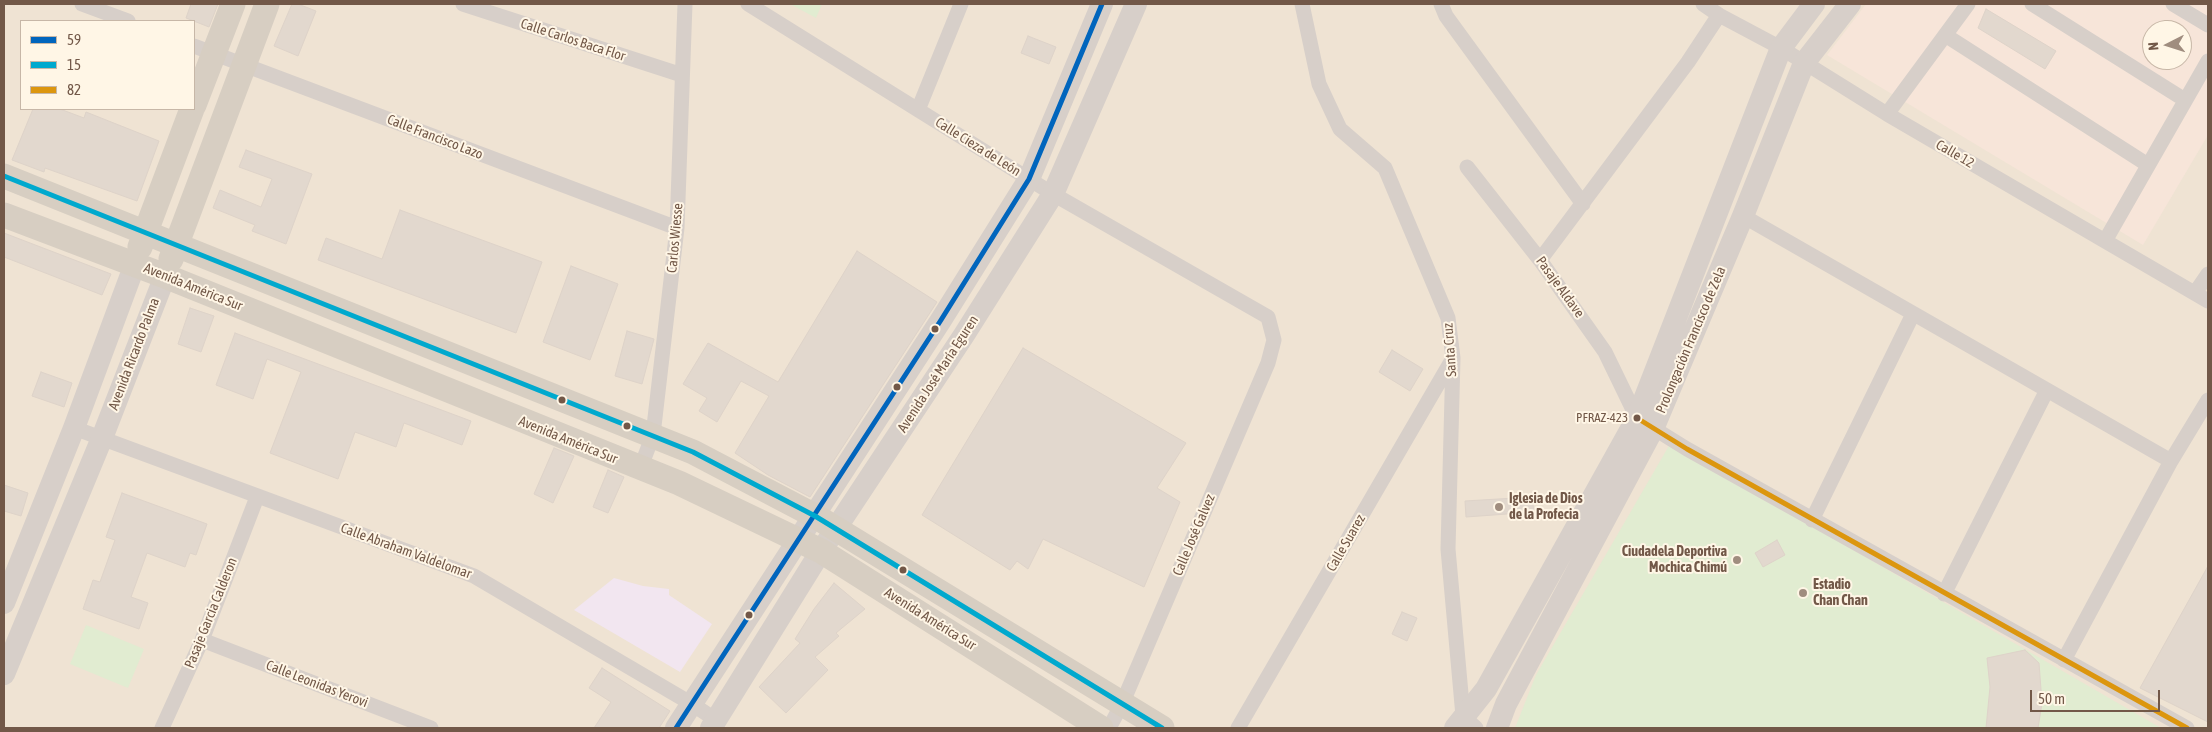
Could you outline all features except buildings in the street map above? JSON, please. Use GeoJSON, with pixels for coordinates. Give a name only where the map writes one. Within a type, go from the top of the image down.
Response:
{"type":"FeatureCollection","features":[{"type":"Feature","properties":{"kind":"main road"},"geometry":{"type":"LineString","coordinates":[[195,100],[204,50],[233,4]]}},
{"type":"Feature","properties":{"kind":"main road","name":"Avenida Ricardo Palma"},"geometry":{"type":"LineString","coordinates":[[4,674],[102,438],[267,4]]}},
{"type":"Feature","properties":{"kind":"main road","name":"Avenida José María Eguren"},"geometry":{"type":"LineString","coordinates":[[676,728],[941,320],[1028,179],[1102,4]]}},
{"type":"Feature","properties":{"kind":"main road","name":"Avenida José María Eguren"},"geometry":{"type":"LineString","coordinates":[[713,724],[821,551],[964,335],[1053,194],[1136,4]]}},
{"type":"Feature","properties":{"kind":"main road","name":"Prolongación Francisco de Zela"},"geometry":{"type":"LineString","coordinates":[[1465,724],[1645,424],[1780,48],[1814,4]]}},
{"type":"Feature","properties":{"kind":"main road","name":"Prolongación Francisco de Zela"},"geometry":{"type":"LineString","coordinates":[[1497,728],[1506,704],[1645,424],[1743,216],[1804,63],[1850,4]]}},
{"type":"Feature","properties":{"kind":"main road"},"geometry":{"type":"LineString","coordinates":[[4,603],[74,428],[192,110]]}},
{"type":"Feature","properties":{"kind":"main road","name":"Avenida América Sur"},"geometry":{"type":"LineString","coordinates":[[4,176],[653,435],[675,447],[693,452],[815,516],[1162,728]]}},
{"type":"Feature","properties":{"kind":"main road","name":"Avenida América Sur"},"geometry":{"type":"LineString","coordinates":[[4,215],[165,276],[640,469],[679,483],[821,551],[1101,728]]}},
{"type":"Feature","properties":{"kind":"main road"},"geometry":{"type":"LineString","coordinates":[[941,320],[964,335]]}},
{"type":"Feature","properties":{"kind":"main road"},"geometry":{"type":"LineString","coordinates":[[931,619],[944,595]]}},
{"type":"Feature","properties":{"kind":"street"},"geometry":{"type":"LineString","coordinates":[[82,4],[125,20]]}},
{"type":"Feature","properties":{"kind":"street","name":"Calle Carlos Baca Flor"},"geometry":{"type":"LineString","coordinates":[[463,4],[682,76]]}},
{"type":"Feature","properties":{"kind":"street","name":"Carlos Wiesse"},"geometry":{"type":"LineString","coordinates":[[640,469],[653,435],[677,228],[684,4]]}},
{"type":"Feature","properties":{"kind":"street","name":"Calle Cieza de León"},"geometry":{"type":"LineString","coordinates":[[748,4],[1028,179],[1268,317],[1274,340]]}},
{"type":"Feature","properties":{"kind":"street"},"geometry":{"type":"LineString","coordinates":[[918,110],[961,4]]}},
{"type":"Feature","properties":{"kind":"street","name":"Santa Cruz"},"geometry":{"type":"LineString","coordinates":[[1302,4],[1319,84],[1340,129],[1385,168],[1448,318],[1453,358],[1448,549],[1465,724]]}},
{"type":"Feature","properties":{"kind":"street"},"geometry":{"type":"LineString","coordinates":[[1441,4],[1446,16],[1583,204]]}},
{"type":"Feature","properties":{"kind":"street","name":"Calle 12"},"geometry":{"type":"LineString","coordinates":[[1703,4],[1719,15],[1780,48],[1887,114],[2202,297]]}},
{"type":"Feature","properties":{"kind":"street"},"geometry":{"type":"LineString","coordinates":[[1887,114],[1968,4]]}},
{"type":"Feature","properties":{"kind":"street"},"geometry":{"type":"LineString","coordinates":[[2032,4],[2185,100]]}},
{"type":"Feature","properties":{"kind":"street"},"geometry":{"type":"LineString","coordinates":[[2174,4],[2208,25]]}},
{"type":"Feature","properties":{"kind":"street"},"geometry":{"type":"LineString","coordinates":[[1540,260],[1688,62],[1719,15]]}},
{"type":"Feature","properties":{"kind":"street"},"geometry":{"type":"LineString","coordinates":[[1945,35],[2148,165]]}},
{"type":"Feature","properties":{"kind":"street","name":"Calle Francisco Lazo"},"geometry":{"type":"LineString","coordinates":[[204,50],[677,228]]}},
{"type":"Feature","properties":{"kind":"street"},"geometry":{"type":"LineString","coordinates":[[2105,241],[2208,61]]}},
{"type":"Feature","properties":{"kind":"street","name":"Pasaje Aldave"},"geometry":{"type":"LineString","coordinates":[[1467,167],[1540,260],[1605,352],[1645,424]]}},
{"type":"Feature","properties":{"kind":"street"},"geometry":{"type":"LineString","coordinates":[[1743,216],[2171,461]]}},
{"type":"Feature","properties":{"kind":"street"},"geometry":{"type":"LineString","coordinates":[[2202,297],[2208,274]]}},
{"type":"Feature","properties":{"kind":"street"},"geometry":{"type":"LineString","coordinates":[[1812,520],[1913,314]]}},
{"type":"Feature","properties":{"kind":"street","name":"Calle José Galvez"},"geometry":{"type":"LineString","coordinates":[[1109,728],[1122,704],[1268,363],[1274,340]]}},
{"type":"Feature","properties":{"kind":"street","name":"Calle Suarez"},"geometry":{"type":"LineString","coordinates":[[1238,728],[1453,358]]}},
{"type":"Feature","properties":{"kind":"street"},"geometry":{"type":"LineString","coordinates":[[1944,594],[2047,390]]}},
{"type":"Feature","properties":{"kind":"street"},"geometry":{"type":"LineString","coordinates":[[2064,660],[2171,461],[2208,400]]}},
{"type":"Feature","properties":{"kind":"street"},"geometry":{"type":"LineString","coordinates":[[1645,424],[1812,520],[2187,728]]}},
{"type":"Feature","properties":{"kind":"street","name":"Calle Abraham Valdelomar"},"geometry":{"type":"LineString","coordinates":[[74,428],[474,576],[692,704],[713,724]]}},
{"type":"Feature","properties":{"kind":"street","name":"Pasaje Garcia Calderon"},"geometry":{"type":"LineString","coordinates":[[162,728],[202,640],[257,497]]}},
{"type":"Feature","properties":{"kind":"street","name":"Calle Leonidas Yerovi"},"geometry":{"type":"LineString","coordinates":[[202,640],[431,728]]}},
{"type":"Feature","properties":{"kind":"shaded area"},"geometry":{"type":"Polygon","coordinates":[[[4,4],[2208,4],[2208,728],[4,728],[4,4]]]}},
{"type":"Feature","properties":{"kind":"shaded area"},"geometry":{"type":"Polygon","coordinates":[[[1866,4],[2208,4],[2208,135],[2143,245],[1827,55],[1866,4]]]}},
{"type":"Feature","properties":{"kind":"shaded area"},"geometry":{"type":"Polygon","coordinates":[[[614,578],[643,586],[669,589],[669,595],[712,624],[680,672],[574,610],[614,578]]]}},
{"type":"Feature","properties":{"kind":"green space"},"geometry":{"type":"Polygon","coordinates":[[[790,4],[822,4],[816,18],[790,4]]]}},
{"type":"Feature","properties":{"kind":"green space","name":"Ciudadela Deportiva Mochica Chimú"},"geometry":{"type":"Polygon","coordinates":[[[1670,444],[2161,728],[1515,728],[1536,675],[1670,444]]]}},
{"type":"Feature","properties":{"kind":"green space"},"geometry":{"type":"Polygon","coordinates":[[[86,625],[144,649],[128,688],[70,664],[86,625]]]}},
{"type":"Feature","properties":{"kind":"transit line","name":"59"},"geometry":{"type":"LineString","coordinates":[[676,728],[941,320],[1029,179],[1102,4]]}},
{"type":"Feature","properties":{"kind":"transit line","name":"15"},"geometry":{"type":"LineString","coordinates":[[4,176],[693,452],[815,516],[1162,728]]}},
{"type":"Feature","properties":{"kind":"transit line","name":"82"},"geometry":{"type":"LineString","coordinates":[[1637,418],[1687,449],[2187,728]]}},
{"type":"Feature","properties":{"kind":"place","name":"PFRAZ-423"},"geometry":{"type":"Point","coordinates":[1637,418]}},
{"type":"Feature","properties":{"kind":"place","name":"Iglesia de Dios de la Profecia"},"geometry":{"type":"Point","coordinates":[1499,507]}},
{"type":"Feature","properties":{"kind":"place","name":"Ciudadela Deportiva Mochica Chimú"},"geometry":{"type":"Point","coordinates":[1737,560]}},
{"type":"Feature","properties":{"kind":"place","name":"Estadio Chan Chan"},"geometry":{"type":"Point","coordinates":[1803,593]}}]}
